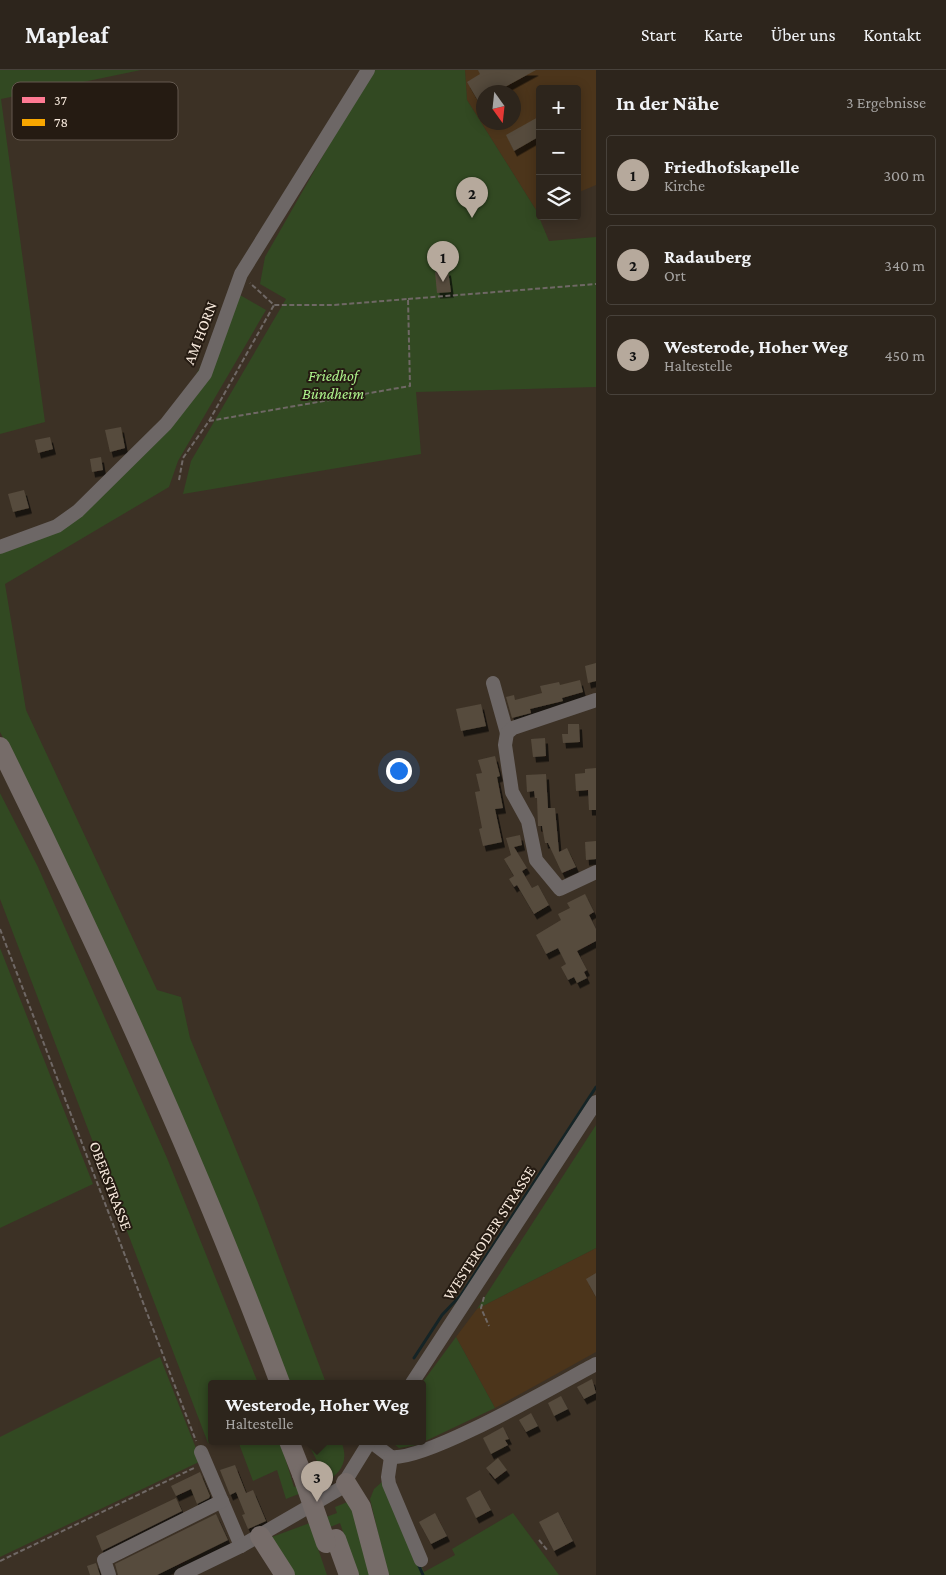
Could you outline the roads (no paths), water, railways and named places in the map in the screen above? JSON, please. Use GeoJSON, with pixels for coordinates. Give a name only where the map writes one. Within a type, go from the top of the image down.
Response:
{"type":"FeatureCollection","features":[{"type":"Feature","properties":{"kind":"highway"},"geometry":{"type":"LineString","coordinates":[[0,747],[106,966],[146,1056],[193,1165],[279,1380]]}},
{"type":"Feature","properties":{"kind":"highway"},"geometry":{"type":"LineString","coordinates":[[0,771],[87,953],[148,1088],[205,1224],[267,1380]]}},
{"type":"Feature","properties":{"kind":"highway"},"geometry":{"type":"LineString","coordinates":[[291,1445],[307,1473]]}},
{"type":"Feature","properties":{"kind":"highway"},"geometry":{"type":"LineString","coordinates":[[302,1445],[307,1473],[331,1541],[349,1575]]}},
{"type":"Feature","properties":{"kind":"highway"},"geometry":{"type":"LineString","coordinates":[[346,1483],[361,1507],[379,1575]]}},
{"type":"Feature","properties":{"kind":"highway"},"geometry":{"type":"LineString","coordinates":[[260,1536],[285,1575]]}},
{"type":"Feature","properties":{"kind":"highway"},"geometry":{"type":"LineString","coordinates":[[331,1541],[336,1575]]}},
{"type":"Feature","properties":{"kind":"street","name":"AM HORN"},"geometry":{"type":"LineString","coordinates":[[0,547],[57,526],[78,511],[166,424],[204,374],[240,274],[368,70]]}},
{"type":"Feature","properties":{"kind":"street"},"geometry":{"type":"LineString","coordinates":[[493,683],[507,733],[505,745],[512,792],[528,821],[536,860],[560,889],[596,872]]}},
{"type":"Feature","properties":{"kind":"street"},"geometry":{"type":"LineString","coordinates":[[507,733],[513,728],[596,700]]}},
{"type":"Feature","properties":{"kind":"street","name":"WESTERODER STRASSE"},"geometry":{"type":"LineString","coordinates":[[414,1380],[596,1102]]}},
{"type":"Feature","properties":{"kind":"street"},"geometry":{"type":"LineString","coordinates":[[375,1445],[391,1457],[413,1455],[456,1436],[596,1364]]}},
{"type":"Feature","properties":{"kind":"street"},"geometry":{"type":"LineString","coordinates":[[181,1575],[242,1546],[335,1492],[346,1483],[368,1445]]}},
{"type":"Feature","properties":{"kind":"street"},"geometry":{"type":"LineString","coordinates":[[203,1457],[242,1546]]}},
{"type":"Feature","properties":{"kind":"street"},"geometry":{"type":"LineString","coordinates":[[391,1457],[388,1477],[389,1484],[421,1560]]}},
{"type":"Feature","properties":{"kind":"street"},"geometry":{"type":"LineString","coordinates":[[109,1575],[104,1560],[222,1501]]}},
{"type":"Feature","properties":{"kind":"waterway"},"geometry":{"type":"LineString","coordinates":[[414,1358],[442,1315],[461,1295],[596,1087]]}},
{"type":"Feature","properties":{"kind":"waterway"},"geometry":{"type":"LineString","coordinates":[[419,1566],[423,1575]]}},
{"type":"Feature","properties":{"kind":"place","name":"Radauberg"},"geometry":{"type":"Point","coordinates":[472,218]}},
{"type":"Feature","properties":{"kind":"place","name":"Friedhofskapelle"},"geometry":{"type":"Point","coordinates":[443,282]}},
{"type":"Feature","properties":{"kind":"place","name":"Westerode, Hoher Weg"},"geometry":{"type":"Point","coordinates":[317,1502]}},
{"type":"Feature","properties":{"kind":"park label","name":"Friedhof Bündheim"},"geometry":{"type":"Point","coordinates":[333,384]}}]}
